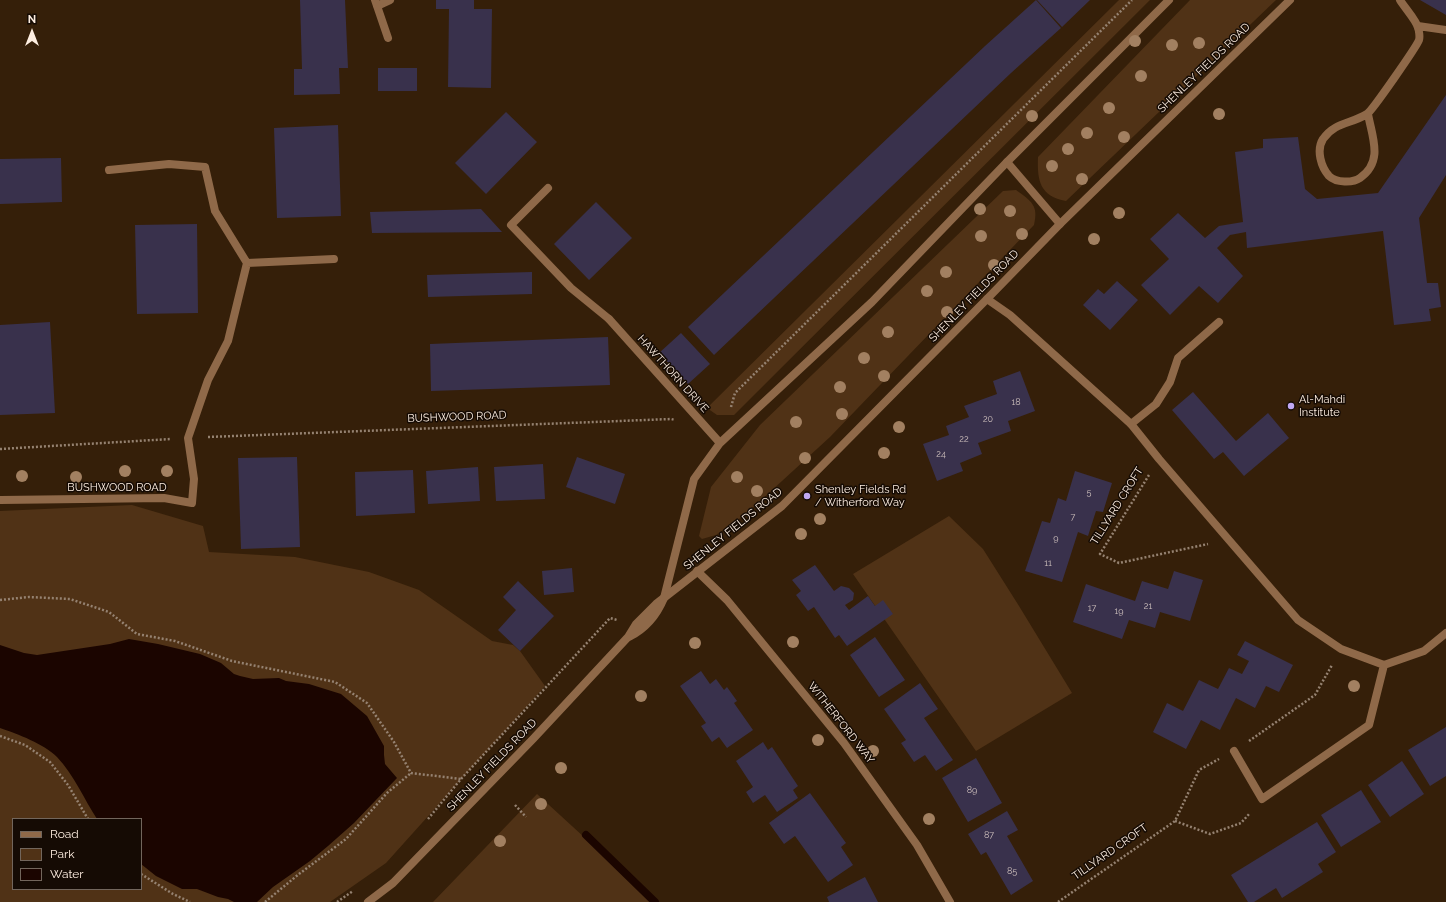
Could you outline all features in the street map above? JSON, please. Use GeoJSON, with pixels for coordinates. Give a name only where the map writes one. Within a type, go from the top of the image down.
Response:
{"type":"FeatureCollection","features":[{"type":"Feature","properties":{"kind":"street"},"geometry":{"type":"LineString","coordinates":[[388,38],[376,3],[390,0]]}},
{"type":"Feature","properties":{"kind":"street","name":"SHENLEY FIELDS ROAD"},"geometry":{"type":"LineString","coordinates":[[628,637],[640,631],[658,611],[664,598],[694,479],[720,443],[872,302],[1007,162],[1169,0]]}},
{"type":"Feature","properties":{"kind":"street","name":"SHENLEY FIELDS ROAD"},"geometry":{"type":"LineString","coordinates":[[368,902],[393,883],[533,739],[628,637],[636,624],[656,604],[782,506],[1060,224],[1290,0]]}},
{"type":"Feature","properties":{"kind":"street"},"geometry":{"type":"LineString","coordinates":[[1368,114],[1376,152],[1372,165],[1364,175],[1356,180],[1341,181],[1330,177],[1322,165],[1319,152],[1322,140],[1334,128],[1368,114],[1419,40],[1418,26],[1400,0]]}},
{"type":"Feature","properties":{"kind":"street"},"geometry":{"type":"LineString","coordinates":[[1418,26],[1446,30]]}},
{"type":"Feature","properties":{"kind":"street"},"geometry":{"type":"LineString","coordinates":[[1007,162],[1060,224]]}},
{"type":"Feature","properties":{"kind":"street"},"geometry":{"type":"LineString","coordinates":[[109,170],[169,164],[205,167],[215,211],[247,263],[334,259]]}},
{"type":"Feature","properties":{"kind":"street","name":"HAWTHORN DRIVE"},"geometry":{"type":"LineString","coordinates":[[548,188],[511,225],[571,288],[610,319],[720,443]]}},
{"type":"Feature","properties":{"kind":"street","name":"BUSHWOOD ROAD"},"geometry":{"type":"LineString","coordinates":[[0,500],[164,498],[192,503],[194,479],[188,438],[208,380],[228,341],[247,263]]}},
{"type":"Feature","properties":{"kind":"street"},"geometry":{"type":"LineString","coordinates":[[987,299],[1010,315],[1131,424],[1228,540],[1298,620],[1341,649],[1384,665],[1424,650],[1446,633]]}},
{"type":"Feature","properties":{"kind":"street"},"geometry":{"type":"LineString","coordinates":[[1131,424],[1156,404],[1170,382],[1178,358],[1219,322]]}},
{"type":"Feature","properties":{"kind":"street","name":"WITHERFORD WAY"},"geometry":{"type":"LineString","coordinates":[[697,572],[728,600],[844,743],[917,845],[950,902]]}},
{"type":"Feature","properties":{"kind":"street"},"geometry":{"type":"LineString","coordinates":[[1234,751],[1262,799],[1369,725],[1384,665]]}},
{"type":"Feature","properties":{"kind":"path"},"geometry":{"type":"LineString","coordinates":[[731,407],[735,393],[1132,0]]}},
{"type":"Feature","properties":{"kind":"path","name":"BUSHWOOD ROAD"},"geometry":{"type":"LineString","coordinates":[[0,449],[188,438],[671,419],[678,421]]}},
{"type":"Feature","properties":{"kind":"path","name":"TILLYARD CROFT"},"geometry":{"type":"LineString","coordinates":[[1159,459],[1100,554],[1119,563],[1228,540]]}},
{"type":"Feature","properties":{"kind":"path"},"geometry":{"type":"LineString","coordinates":[[0,600],[29,597],[70,599],[108,612],[137,634],[175,640],[232,661],[335,682],[367,703],[394,742],[411,773]]}},
{"type":"Feature","properties":{"kind":"path"},"geometry":{"type":"LineString","coordinates":[[426,820],[461,779],[610,618],[636,624]]}},
{"type":"Feature","properties":{"kind":"path"},"geometry":{"type":"LineString","coordinates":[[1262,799],[1241,823],[1210,834],[1175,821],[1199,770],[1234,751],[1315,695],[1341,649]]}},
{"type":"Feature","properties":{"kind":"path"},"geometry":{"type":"LineString","coordinates":[[0,736],[25,745],[50,762],[68,785],[87,818]]}},
{"type":"Feature","properties":{"kind":"path"},"geometry":{"type":"LineString","coordinates":[[265,902],[346,839],[387,793],[411,773],[461,779]]}},
{"type":"Feature","properties":{"kind":"path"},"geometry":{"type":"LineString","coordinates":[[514,805],[526,817]]}},
{"type":"Feature","properties":{"kind":"path","name":"TILLYARD CROFT"},"geometry":{"type":"LineString","coordinates":[[1058,902],[1175,821]]}},
{"type":"Feature","properties":{"kind":"path"},"geometry":{"type":"LineString","coordinates":[[142,875],[173,894],[190,902]]}},
{"type":"Feature","properties":{"kind":"path"},"geometry":{"type":"LineString","coordinates":[[337,902],[355,889]]}},
{"type":"Feature","properties":{"kind":"green space"},"geometry":{"type":"Polygon","coordinates":[[[1119,0],[1150,0],[734,415],[717,415],[707,408],[1119,0]]]}},
{"type":"Feature","properties":{"kind":"green space"},"geometry":{"type":"Polygon","coordinates":[[[1190,0],[1276,0],[1066,201],[1057,199],[1045,191],[1038,173],[1038,157],[1190,0]]]}},
{"type":"Feature","properties":{"kind":"green space"},"geometry":{"type":"Polygon","coordinates":[[[1016,190],[1026,197],[1032,204],[1035,213],[1034,225],[830,437],[746,514],[716,535],[702,539],[699,536],[711,487],[760,425],[1003,191],[1016,190]]]}},
{"type":"Feature","properties":{"kind":"green space"},"geometry":{"type":"Polygon","coordinates":[[[132,505],[203,526],[209,552],[295,557],[369,572],[419,590],[492,641],[513,645],[520,651],[545,686],[386,863],[330,902],[0,902],[0,511],[132,505]]]}},
{"type":"Feature","properties":{"kind":"green space"},"geometry":{"type":"Polygon","coordinates":[[[949,516],[983,549],[1072,693],[976,751],[853,574],[949,516]]]}},
{"type":"Feature","properties":{"kind":"green space"},"geometry":{"type":"Polygon","coordinates":[[[537,794],[655,902],[433,902],[537,794]]]}},
{"type":"Feature","properties":{"kind":"water"},"geometry":{"type":"Polygon","coordinates":[[[129,639],[158,644],[200,654],[221,663],[234,674],[240,676],[253,679],[279,678],[286,681],[309,684],[341,694],[367,716],[384,746],[385,764],[397,778],[354,823],[310,861],[273,887],[257,902],[234,902],[197,889],[182,889],[156,876],[142,865],[142,818],[96,818],[74,779],[52,752],[23,736],[0,728],[0,645],[24,653],[37,655],[110,644],[129,639]]]}},
{"type":"Feature","properties":{"kind":"building"},"geometry":{"type":"Polygon","coordinates":[[[300,0],[345,0],[348,68],[339,68],[340,94],[294,95],[294,69],[302,69],[300,0]]]}},
{"type":"Feature","properties":{"kind":"building"},"geometry":{"type":"Polygon","coordinates":[[[436,0],[474,0],[474,9],[492,9],[491,88],[448,87],[449,9],[436,9],[436,0]]]}},
{"type":"Feature","properties":{"kind":"building"},"geometry":{"type":"Polygon","coordinates":[[[1036,0],[1061,28],[1011,73],[714,355],[688,327],[985,46],[1036,0]]]}},
{"type":"Feature","properties":{"kind":"building"},"geometry":{"type":"Polygon","coordinates":[[[1037,0],[1090,0],[1062,27],[1037,0]]]}},
{"type":"Feature","properties":{"kind":"building"},"geometry":{"type":"Polygon","coordinates":[[[1420,0],[1446,0],[1446,15],[1420,0]]]}},
{"type":"Feature","properties":{"kind":"building"},"geometry":{"type":"Polygon","coordinates":[[[378,68],[417,68],[417,91],[378,91],[378,68]]]}},
{"type":"Feature","properties":{"kind":"building"},"geometry":{"type":"Polygon","coordinates":[[[1446,95],[1446,175],[1419,218],[1427,283],[1438,283],[1441,307],[1429,309],[1431,321],[1394,325],[1383,231],[1247,248],[1246,232],[1230,235],[1217,248],[1243,276],[1218,303],[1199,286],[1170,315],[1141,285],[1169,259],[1150,239],[1178,213],[1205,238],[1219,226],[1243,222],[1235,152],[1263,148],[1263,139],[1298,137],[1305,189],[1317,199],[1378,193],[1446,95]]]}},
{"type":"Feature","properties":{"kind":"building"},"geometry":{"type":"Polygon","coordinates":[[[506,112],[537,142],[486,194],[455,163],[506,112]]]}},
{"type":"Feature","properties":{"kind":"building"},"geometry":{"type":"Polygon","coordinates":[[[338,125],[341,216],[277,218],[274,128],[338,125]]]}},
{"type":"Feature","properties":{"kind":"building"},"geometry":{"type":"Polygon","coordinates":[[[61,158],[62,202],[0,204],[0,159],[61,158]]]}},
{"type":"Feature","properties":{"kind":"building"},"geometry":{"type":"Polygon","coordinates":[[[596,202],[632,238],[589,280],[554,244],[596,202]]]}},
{"type":"Feature","properties":{"kind":"building"},"geometry":{"type":"Polygon","coordinates":[[[481,209],[502,232],[372,233],[370,212],[481,209]]]}},
{"type":"Feature","properties":{"kind":"building"},"geometry":{"type":"Polygon","coordinates":[[[197,224],[198,313],[137,314],[135,225],[197,224]]]}},
{"type":"Feature","properties":{"kind":"building"},"geometry":{"type":"Polygon","coordinates":[[[532,272],[532,294],[428,297],[427,275],[532,272]]]}},
{"type":"Feature","properties":{"kind":"building"},"geometry":{"type":"Polygon","coordinates":[[[1117,281],[1138,300],[1110,330],[1083,305],[1098,289],[1104,294],[1117,281]]]}},
{"type":"Feature","properties":{"kind":"building"},"geometry":{"type":"Polygon","coordinates":[[[50,322],[55,413],[0,415],[0,325],[50,322]]]}},
{"type":"Feature","properties":{"kind":"building"},"geometry":{"type":"Polygon","coordinates":[[[681,333],[710,364],[688,384],[659,353],[681,333]]]}},
{"type":"Feature","properties":{"kind":"building"},"geometry":{"type":"Polygon","coordinates":[[[608,337],[610,385],[431,391],[430,344],[608,337]]]}},
{"type":"Feature","properties":{"kind":"building"},"geometry":{"type":"Polygon","coordinates":[[[1020,371],[1035,411],[1008,421],[1011,431],[978,443],[982,454],[960,463],[963,471],[937,481],[923,444],[949,435],[946,426],[969,417],[964,406],[997,394],[993,381],[1020,371]]]}},
{"type":"Feature","properties":{"kind":"building"},"geometry":{"type":"Polygon","coordinates":[[[1193,392],[1236,441],[1268,413],[1289,438],[1244,476],[1223,452],[1214,459],[1172,410],[1193,392]]]}},
{"type":"Feature","properties":{"kind":"building"},"geometry":{"type":"Polygon","coordinates":[[[297,457],[300,547],[241,549],[238,458],[297,457]]]}},
{"type":"Feature","properties":{"kind":"building"},"geometry":{"type":"Polygon","coordinates":[[[577,457],[625,474],[615,504],[566,487],[577,457]]]}},
{"type":"Feature","properties":{"kind":"building"},"geometry":{"type":"Polygon","coordinates":[[[543,464],[545,499],[496,501],[494,467],[543,464]]]}},
{"type":"Feature","properties":{"kind":"building"},"geometry":{"type":"Polygon","coordinates":[[[478,467],[480,501],[428,504],[426,471],[478,467]]]}},
{"type":"Feature","properties":{"kind":"building"},"geometry":{"type":"Polygon","coordinates":[[[413,470],[415,513],[356,516],[355,472],[413,470]]]}},
{"type":"Feature","properties":{"kind":"building"},"geometry":{"type":"Polygon","coordinates":[[[1075,471],[1112,483],[1103,512],[1096,511],[1088,536],[1078,532],[1062,582],[1025,571],[1042,521],[1050,523],[1058,498],[1066,501],[1075,471]]]}},
{"type":"Feature","properties":{"kind":"building"},"geometry":{"type":"Polygon","coordinates":[[[815,565],[834,591],[841,586],[849,588],[854,593],[853,600],[845,605],[849,610],[868,596],[875,606],[883,600],[893,614],[847,646],[839,635],[835,638],[814,607],[808,611],[796,595],[801,591],[792,580],[815,565]]]}},
{"type":"Feature","properties":{"kind":"building"},"geometry":{"type":"Polygon","coordinates":[[[572,568],[574,592],[544,595],[542,571],[572,568]]]}},
{"type":"Feature","properties":{"kind":"building"},"geometry":{"type":"Polygon","coordinates":[[[1174,571],[1203,580],[1190,621],[1160,612],[1155,628],[1129,620],[1122,639],[1073,622],[1086,584],[1135,601],[1142,581],[1168,589],[1174,571]]]}},
{"type":"Feature","properties":{"kind":"building"},"geometry":{"type":"Polygon","coordinates":[[[518,581],[554,616],[520,651],[498,630],[516,610],[503,597],[518,581]]]}},
{"type":"Feature","properties":{"kind":"building"},"geometry":{"type":"Polygon","coordinates":[[[875,637],[905,680],[879,697],[850,655],[875,637]]]}},
{"type":"Feature","properties":{"kind":"building"},"geometry":{"type":"Polygon","coordinates":[[[1245,641],[1293,665],[1279,692],[1266,686],[1255,708],[1236,698],[1220,730],[1201,720],[1186,749],[1153,732],[1167,703],[1183,711],[1199,680],[1218,689],[1229,668],[1242,674],[1249,661],[1237,655],[1245,641]]]}},
{"type":"Feature","properties":{"kind":"building"},"geometry":{"type":"Polygon","coordinates":[[[701,671],[710,684],[716,679],[724,690],[727,687],[737,701],[734,703],[753,730],[727,748],[719,737],[712,742],[701,726],[706,723],[680,686],[701,671]]]}},
{"type":"Feature","properties":{"kind":"building"},"geometry":{"type":"Polygon","coordinates":[[[920,683],[938,709],[924,718],[953,760],[936,771],[925,755],[914,762],[901,743],[906,740],[884,709],[920,683]]]}},
{"type":"Feature","properties":{"kind":"building"},"geometry":{"type":"Polygon","coordinates":[[[1446,727],[1446,776],[1430,786],[1408,750],[1446,727]]]}},
{"type":"Feature","properties":{"kind":"building"},"geometry":{"type":"Polygon","coordinates":[[[763,742],[768,750],[772,747],[798,786],[793,790],[798,798],[777,812],[765,795],[753,803],[746,792],[753,787],[736,761],[763,742]]]}},
{"type":"Feature","properties":{"kind":"building"},"geometry":{"type":"Polygon","coordinates":[[[976,758],[1002,803],[968,822],[942,778],[976,758]]]}},
{"type":"Feature","properties":{"kind":"building"},"geometry":{"type":"Polygon","coordinates":[[[1402,761],[1424,794],[1390,817],[1368,785],[1402,761]]]}},
{"type":"Feature","properties":{"kind":"building"},"geometry":{"type":"Polygon","coordinates":[[[1361,790],[1381,822],[1341,847],[1321,815],[1361,790]]]}},
{"type":"Feature","properties":{"kind":"building"},"geometry":{"type":"Polygon","coordinates":[[[810,793],[846,843],[841,847],[853,865],[828,882],[795,836],[784,844],[769,823],[810,793]]]}},
{"type":"Feature","properties":{"kind":"building"},"geometry":{"type":"Polygon","coordinates":[[[1007,811],[1018,830],[1007,836],[1033,881],[1011,895],[986,852],[981,855],[968,834],[1007,811]]]}},
{"type":"Feature","properties":{"kind":"building"},"geometry":{"type":"Polygon","coordinates":[[[1317,822],[1336,852],[1318,864],[1323,872],[1282,898],[1276,888],[1254,902],[1248,902],[1231,875],[1317,822]]]}},
{"type":"Feature","properties":{"kind":"building"},"geometry":{"type":"Polygon","coordinates":[[[865,877],[878,902],[829,902],[827,897],[865,877]]]}},
{"type":"Feature","properties":{"kind":"waterway"},"geometry":{"type":"LineString","coordinates":[[586,835],[655,902]]}},
{"type":"Feature","properties":{"kind":"place","name":"Al-Mahdi Institute"},"geometry":{"type":"Point","coordinates":[1291,406]}},
{"type":"Feature","properties":{"kind":"place","name":"Shenley Fields Rd / Witherford Way"},"geometry":{"type":"Point","coordinates":[807,496]}}]}
